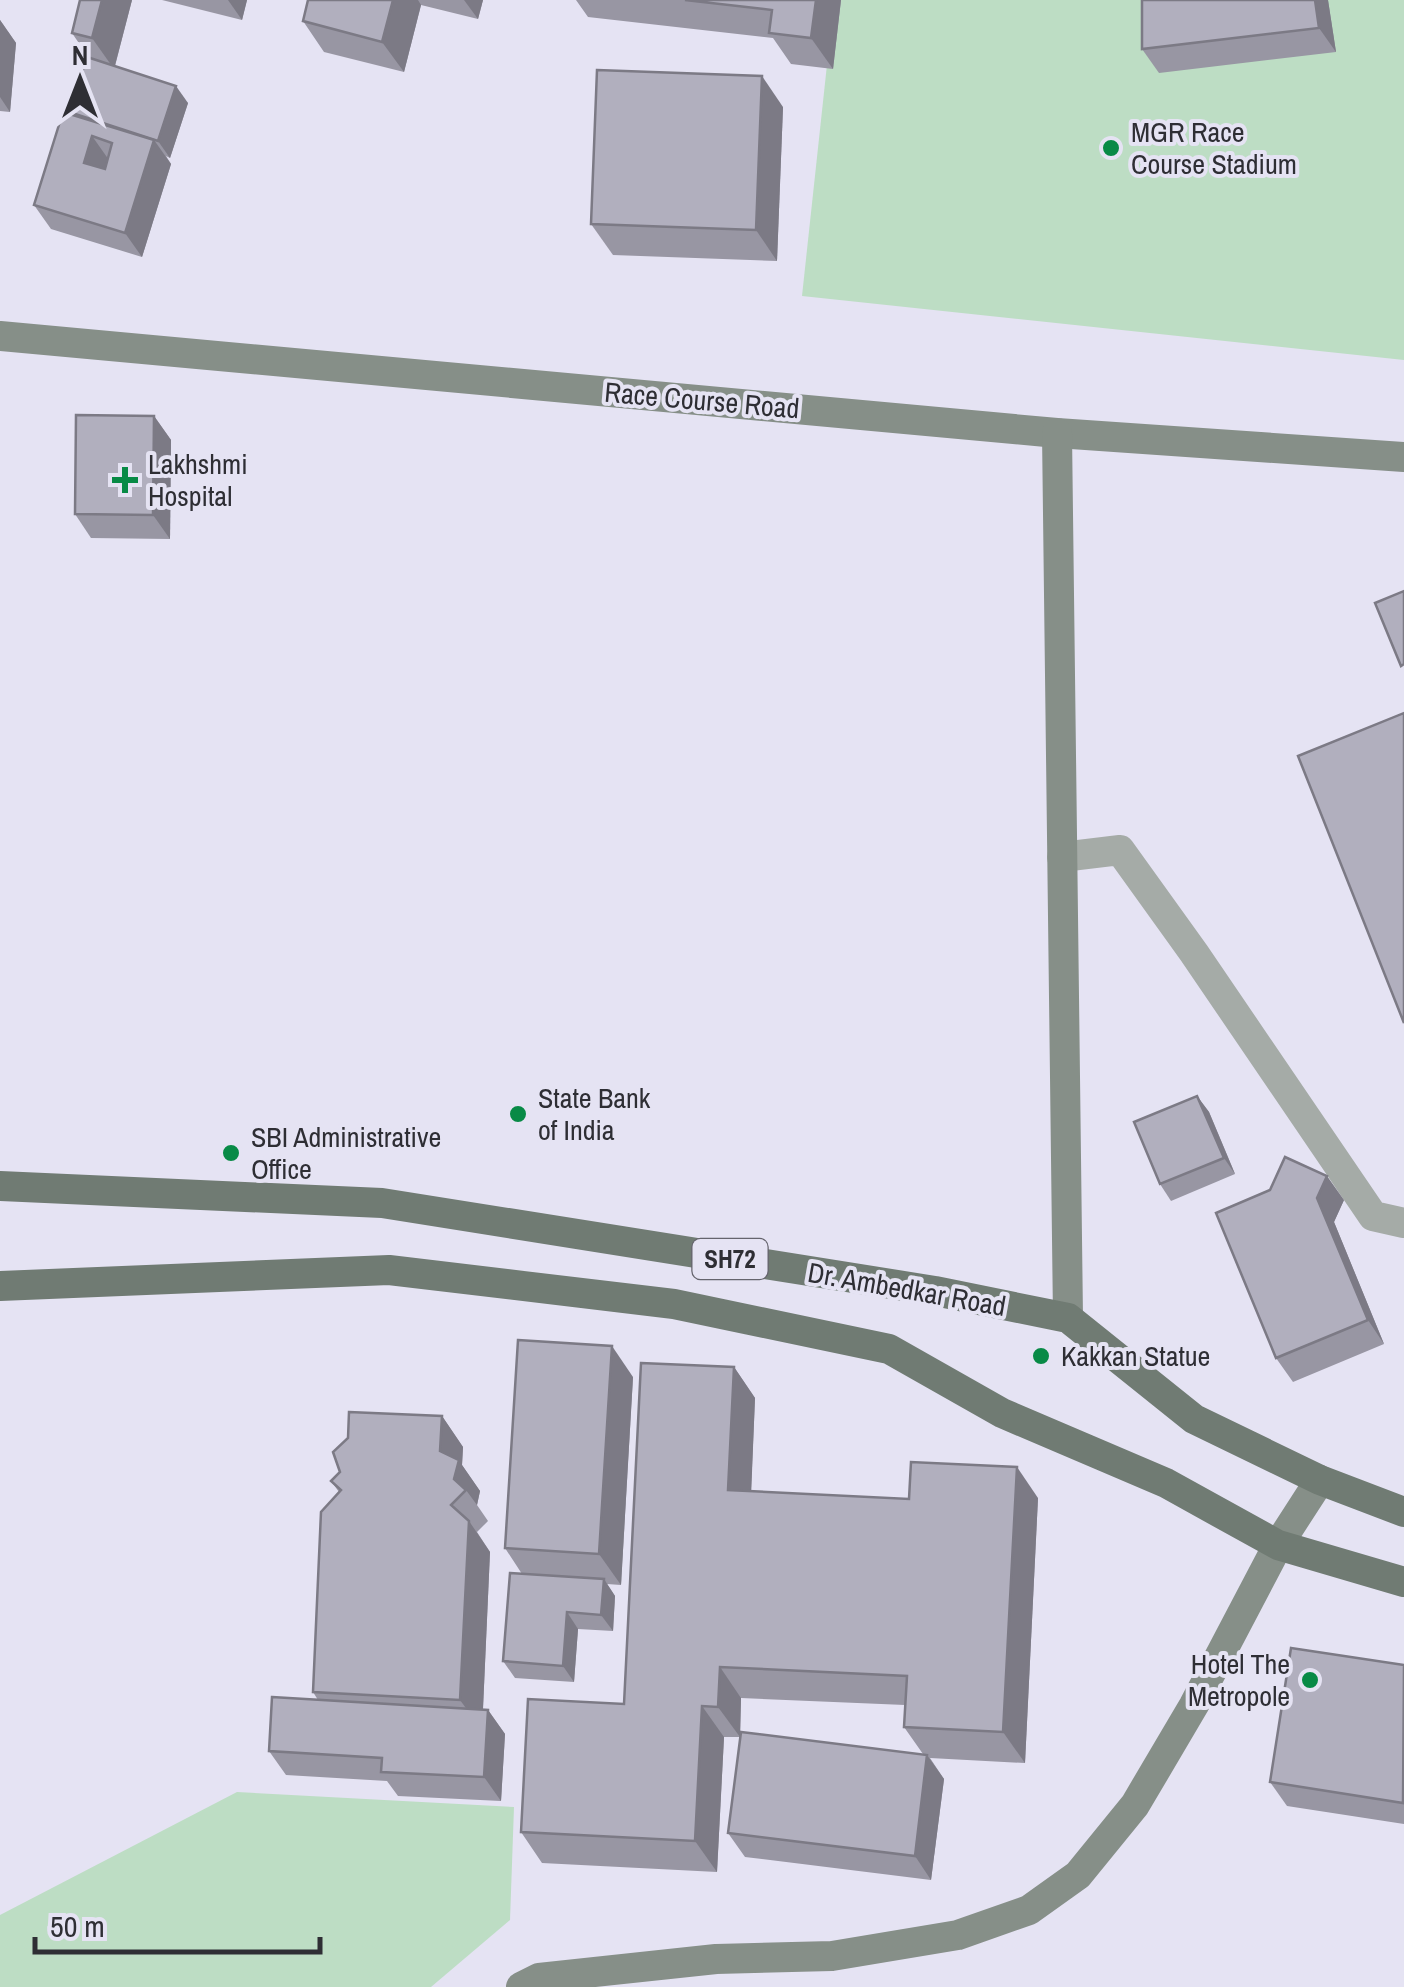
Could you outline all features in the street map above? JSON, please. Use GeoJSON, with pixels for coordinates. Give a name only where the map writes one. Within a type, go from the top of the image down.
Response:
{"type":"FeatureCollection","features":[{"type":"Feature","properties":{"kind":"main road","name":"Dr. Ambedkar Road"},"geometry":{"type":"LineString","coordinates":[[0,1186],[382,1203],[935,1291],[1068,1318],[1194,1419],[1320,1480],[1404,1512]]}},
{"type":"Feature","properties":{"kind":"main road","name":"SH72"},"geometry":{"type":"LineString","coordinates":[[0,1286],[390,1270],[693,1308],[889,1349],[1002,1413],[1166,1483],[1278,1545],[1404,1582]]}},
{"type":"Feature","properties":{"kind":"street","name":"Race Course Road"},"geometry":{"type":"LineString","coordinates":[[0,336],[1057,433],[1404,457]]}},
{"type":"Feature","properties":{"kind":"street"},"geometry":{"type":"LineString","coordinates":[[1057,433],[1068,1318]]}},
{"type":"Feature","properties":{"kind":"street"},"geometry":{"type":"LineString","coordinates":[[1062,857],[1120,850],[1372,1216],[1404,1223]]}},
{"type":"Feature","properties":{"kind":"street"},"geometry":{"type":"LineString","coordinates":[[521,1987],[539,1978],[716,1959],[832,1956],[958,1936],[1029,1910],[1078,1875],[1136,1805],[1278,1545],[1320,1480]]}},
{"type":"Feature","properties":{"kind":"green space","name":"MGR Race Course Stadium"},"geometry":{"type":"Polygon","coordinates":[[[834,0],[1404,0],[1404,360],[802,296],[834,0]]]}},
{"type":"Feature","properties":{"kind":"green space"},"geometry":{"type":"Polygon","coordinates":[[[237,1792],[514,1807],[510,1920],[431,1987],[0,1987],[0,1915],[237,1792]]]}},
{"type":"Feature","properties":{"kind":"building"},"geometry":{"type":"Polygon","coordinates":[[[80,0],[102,0],[92,38],[72,33],[80,0]]]}},
{"type":"Feature","properties":{"kind":"building"},"geometry":{"type":"Polygon","coordinates":[[[308,0],[393,0],[382,42],[303,21],[308,0]]]}},
{"type":"Feature","properties":{"kind":"building"},"geometry":{"type":"Polygon","coordinates":[[[685,0],[816,0],[811,38],[769,33],[772,10],[685,0]]]}},
{"type":"Feature","properties":{"kind":"building"},"geometry":{"type":"Polygon","coordinates":[[[1142,0],[1315,0],[1319,28],[1142,49],[1142,0]]]}},
{"type":"Feature","properties":{"kind":"building"},"geometry":{"type":"Polygon","coordinates":[[[87,57],[176,86],[158,141],[69,112],[87,57]]]}},
{"type":"Feature","properties":{"kind":"building"},"geometry":{"type":"Polygon","coordinates":[[[597,70],[762,76],[756,230],[591,224],[597,70]]]}},
{"type":"Feature","properties":{"kind":"building"},"geometry":{"type":"Polygon","coordinates":[[[63,112],[154,140],[125,233],[34,205],[63,112]],[[92,136],[84,163],[105,169],[112,143],[92,136]]]}},
{"type":"Feature","properties":{"kind":"building"},"geometry":{"type":"Polygon","coordinates":[[[76,415],[154,416],[153,515],[75,514],[76,415]]]}},
{"type":"Feature","properties":{"kind":"building"},"geometry":{"type":"Polygon","coordinates":[[[1404,591],[1404,664],[1401,666],[1375,603],[1404,591]]]}},
{"type":"Feature","properties":{"kind":"building"},"geometry":{"type":"Polygon","coordinates":[[[1404,713],[1404,1023],[1298,756],[1404,713]]]}},
{"type":"Feature","properties":{"kind":"building"},"geometry":{"type":"Polygon","coordinates":[[[1197,1096],[1224,1158],[1160,1184],[1134,1122],[1197,1096]]]}},
{"type":"Feature","properties":{"kind":"building"},"geometry":{"type":"Polygon","coordinates":[[[1285,1157],[1327,1176],[1317,1198],[1368,1320],[1276,1358],[1216,1213],[1270,1190],[1285,1157]]]}},
{"type":"Feature","properties":{"kind":"building"},"geometry":{"type":"Polygon","coordinates":[[[518,1340],[612,1346],[599,1554],[505,1548],[518,1340]]]}},
{"type":"Feature","properties":{"kind":"building"},"geometry":{"type":"Polygon","coordinates":[[[641,1363],[734,1367],[728,1490],[909,1499],[911,1462],[1017,1467],[1003,1732],[904,1727],[907,1676],[720,1667],[718,1707],[702,1706],[695,1841],[521,1832],[528,1699],[624,1704],[641,1363]]]}},
{"type":"Feature","properties":{"kind":"building"},"geometry":{"type":"Polygon","coordinates":[[[349,1412],[442,1416],[440,1451],[459,1460],[454,1479],[466,1490],[451,1505],[469,1521],[460,1700],[313,1692],[321,1512],[341,1490],[331,1481],[340,1472],[333,1452],[348,1438],[349,1412]]]}},
{"type":"Feature","properties":{"kind":"building"},"geometry":{"type":"Polygon","coordinates":[[[510,1573],[604,1579],[601,1615],[567,1612],[563,1666],[503,1661],[510,1573]]]}},
{"type":"Feature","properties":{"kind":"building"},"geometry":{"type":"Polygon","coordinates":[[[1291,1648],[1404,1665],[1403,1803],[1270,1782],[1291,1648]]]}},
{"type":"Feature","properties":{"kind":"building"},"geometry":{"type":"Polygon","coordinates":[[[272,1697],[488,1710],[484,1777],[381,1772],[382,1758],[269,1751],[272,1697]]]}},
{"type":"Feature","properties":{"kind":"building"},"geometry":{"type":"Polygon","coordinates":[[[741,1732],[927,1755],[915,1856],[728,1833],[741,1732]]]}},
{"type":"Feature","properties":{"kind":"place","name":"MGR Race Course Stadium"},"geometry":{"type":"Point","coordinates":[1111,148]}},
{"type":"Feature","properties":{"kind":"place","name":"Lakhshmi Hospital"},"geometry":{"type":"Point","coordinates":[125,480]}},
{"type":"Feature","properties":{"kind":"place","name":"State Bank of India"},"geometry":{"type":"Point","coordinates":[518,1114]}},
{"type":"Feature","properties":{"kind":"place","name":"SBI Administrative Office"},"geometry":{"type":"Point","coordinates":[231,1153]}},
{"type":"Feature","properties":{"kind":"place","name":"Kakkan Statue"},"geometry":{"type":"Point","coordinates":[1041,1356]}},
{"type":"Feature","properties":{"kind":"place","name":"Hotel The Metropole"},"geometry":{"type":"Point","coordinates":[1310,1680]}}]}
